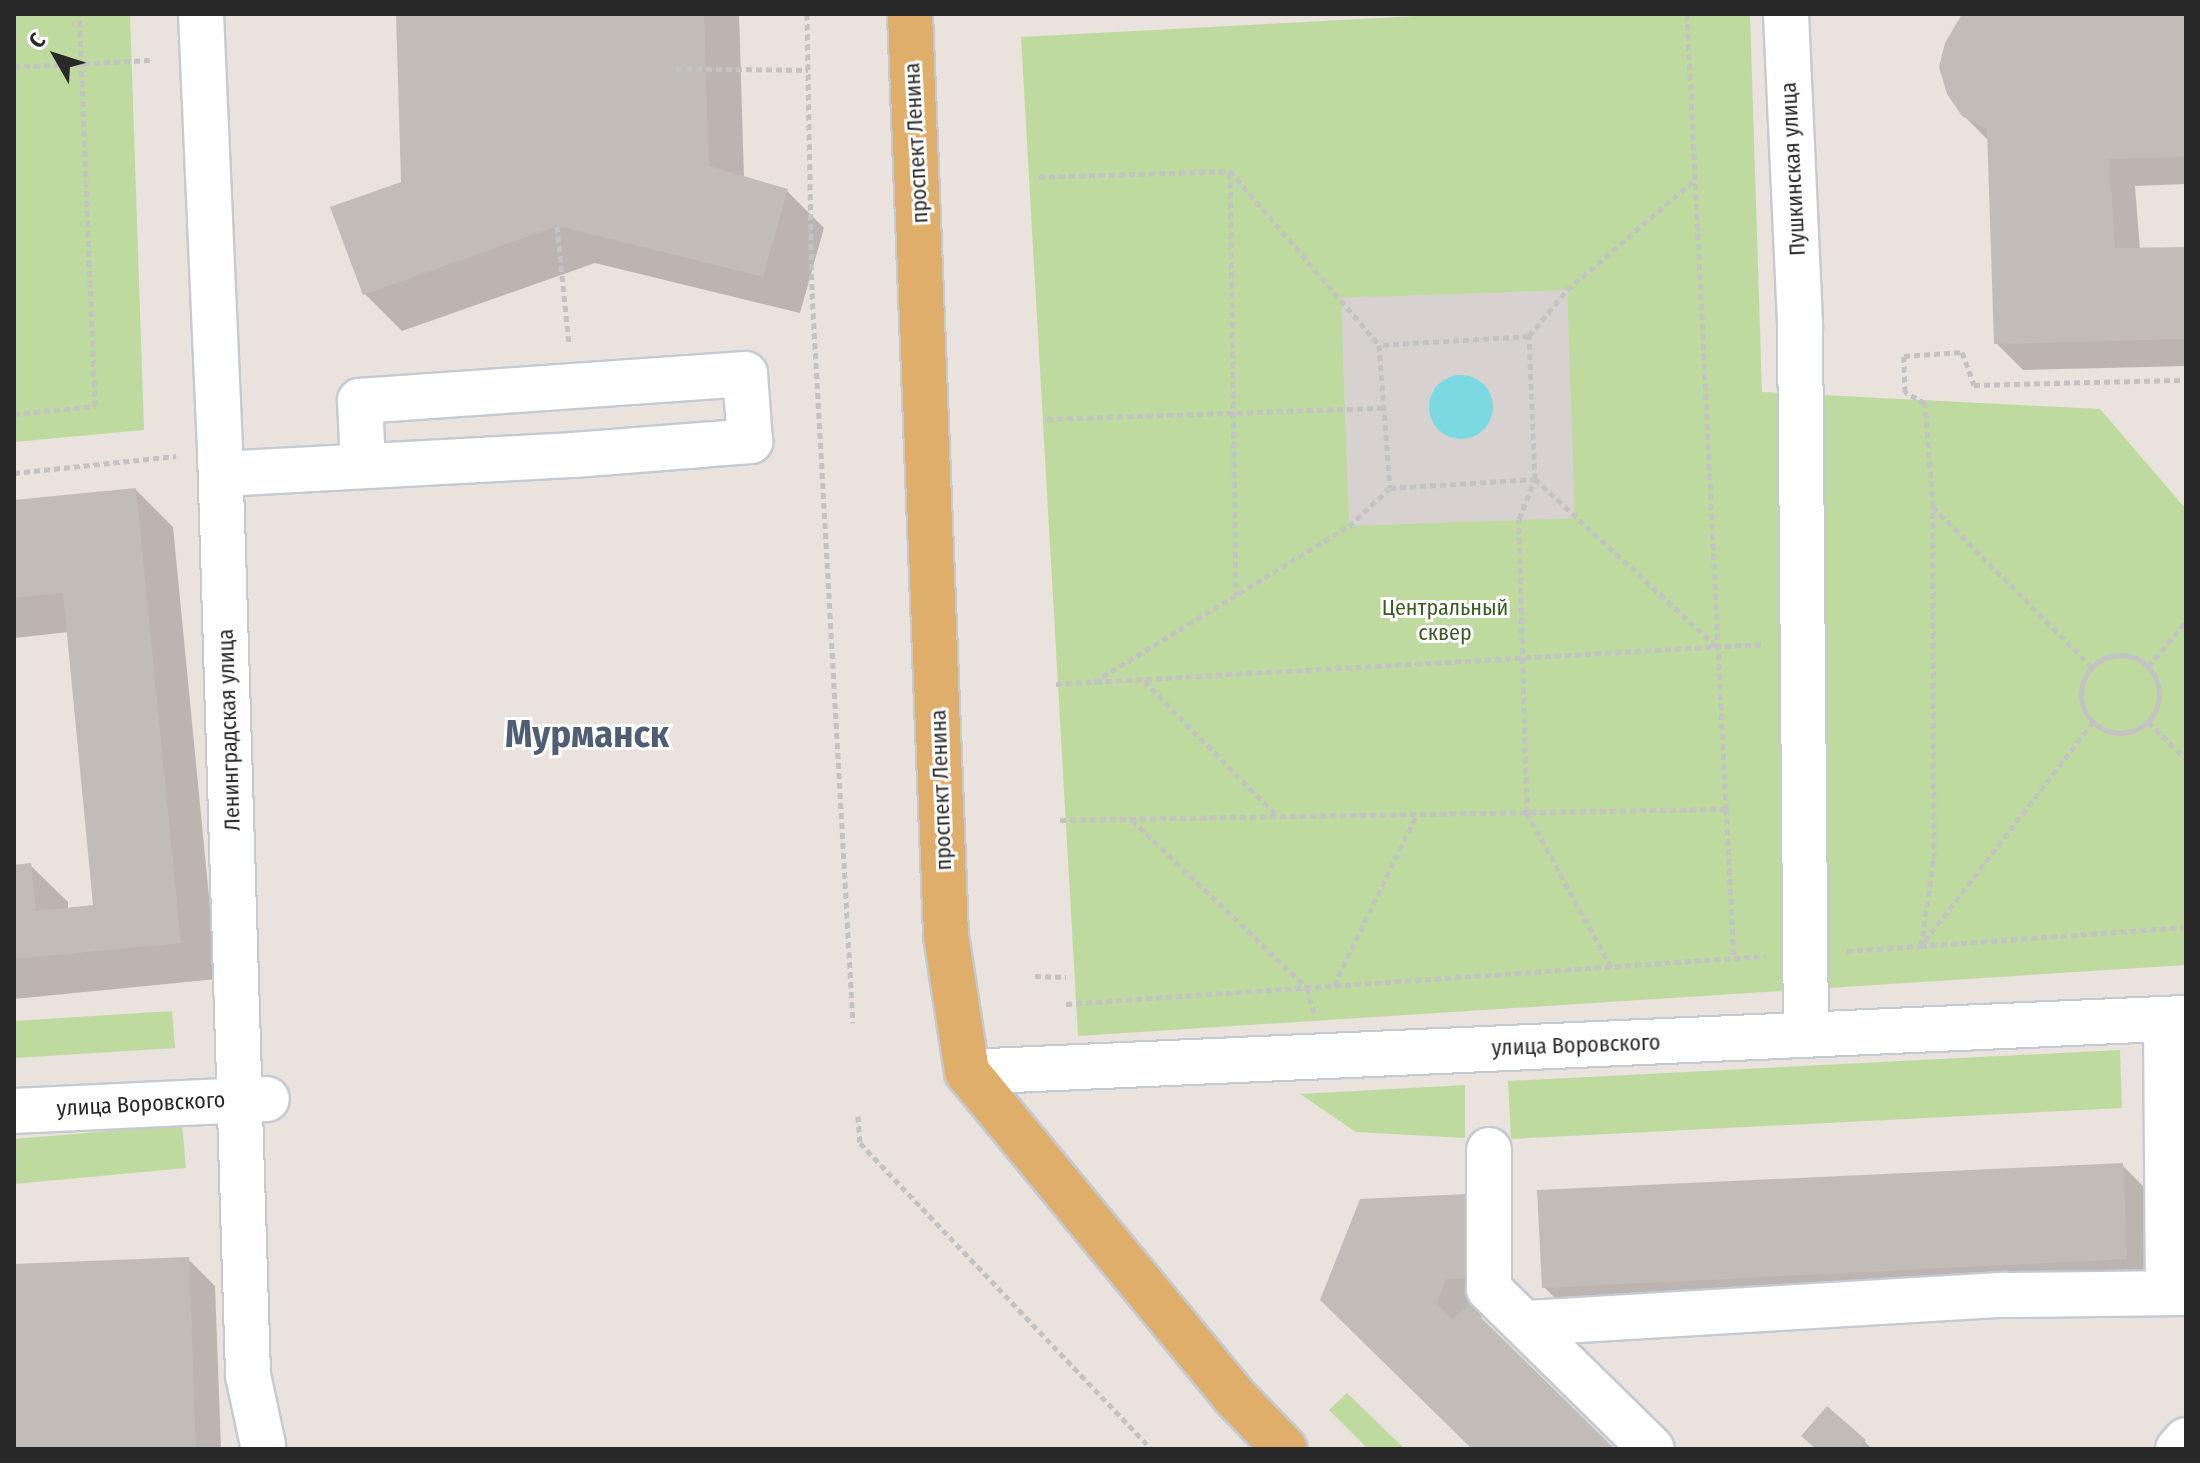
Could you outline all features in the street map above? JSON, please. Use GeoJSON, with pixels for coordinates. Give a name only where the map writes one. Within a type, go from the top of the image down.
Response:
{"type":"FeatureCollection","features":[{"type":"Feature","properties":{"kind":"main road","name":"проспект Ленина"},"geometry":{"type":"LineString","coordinates":[[910,14],[946,936],[967,1072]]}},
{"type":"Feature","properties":{"kind":"main road"},"geometry":{"type":"LineString","coordinates":[[967,1072],[1232,1394],[1285,1449]]}},
{"type":"Feature","properties":{"kind":"street","name":"Ленинградская улица"},"geometry":{"type":"LineString","coordinates":[[201,14],[220,463],[237,999],[253,1097],[263,1447]]}},
{"type":"Feature","properties":{"kind":"street","name":"Пушкинская улица"},"geometry":{"type":"LineString","coordinates":[[1786,14],[1800,325],[1809,953],[1806,1035]]}},
{"type":"Feature","properties":{"kind":"street"},"geometry":{"type":"LineString","coordinates":[[220,463],[363,465],[750,441],[745,374],[360,401],[363,465]]}},
{"type":"Feature","properties":{"kind":"street"},"geometry":{"type":"LineString","coordinates":[[1528,1323],[2005,1295],[2177,1293],[2176,1019]]}},
{"type":"Feature","properties":{"kind":"street","name":"улица Воровского"},"geometry":{"type":"LineString","coordinates":[[967,1072],[2176,1019]]}},
{"type":"Feature","properties":{"kind":"street","name":"улица Воровского"},"geometry":{"type":"LineString","coordinates":[[14,1111],[253,1097]]}},
{"type":"Feature","properties":{"kind":"street"},"geometry":{"type":"LineString","coordinates":[[1489,1150],[1489,1289],[1528,1323],[1652,1449]]}},
{"type":"Feature","properties":{"kind":"street"},"geometry":{"type":"LineString","coordinates":[[2178,1449],[2186,1440]]}},
{"type":"Feature","properties":{"kind":"path"},"geometry":{"type":"LineString","coordinates":[[14,414],[95,406],[79,14]]}},
{"type":"Feature","properties":{"kind":"path"},"geometry":{"type":"LineString","coordinates":[[807,14],[812,293],[853,1023]]}},
{"type":"Feature","properties":{"kind":"path"},"geometry":{"type":"LineString","coordinates":[[1687,14],[1734,959]]}},
{"type":"Feature","properties":{"kind":"path"},"geometry":{"type":"LineString","coordinates":[[14,67],[150,60]]}},
{"type":"Feature","properties":{"kind":"path"},"geometry":{"type":"LineString","coordinates":[[676,68],[808,70]]}},
{"type":"Feature","properties":{"kind":"path"},"geometry":{"type":"LineString","coordinates":[[1039,177],[1230,171]]}},
{"type":"Feature","properties":{"kind":"path"},"geometry":{"type":"LineString","coordinates":[[1230,171],[1379,345],[1390,488]]}},
{"type":"Feature","properties":{"kind":"path"},"geometry":{"type":"LineString","coordinates":[[1230,171],[1236,595]]}},
{"type":"Feature","properties":{"kind":"path"},"geometry":{"type":"LineString","coordinates":[[1611,967],[1527,813],[1527,661],[1519,519],[1535,479],[1529,336],[1567,290],[1693,182]]}},
{"type":"Feature","properties":{"kind":"path"},"geometry":{"type":"LineString","coordinates":[[1379,345],[1529,336]]}},
{"type":"Feature","properties":{"kind":"path"},"geometry":{"type":"LineString","coordinates":[[1921,946],[1934,858],[1933,507],[1925,403],[1905,392],[1904,356],[1962,352],[1974,385],[2186,380]]}},
{"type":"Feature","properties":{"kind":"path"},"geometry":{"type":"LineString","coordinates":[[1047,419],[1384,408]]}},
{"type":"Feature","properties":{"kind":"path"},"geometry":{"type":"LineString","coordinates":[[14,473],[220,463]]}},
{"type":"Feature","properties":{"kind":"path"},"geometry":{"type":"LineString","coordinates":[[1093,683],[1349,526],[1390,488],[1535,479],[1717,647]]}},
{"type":"Feature","properties":{"kind":"path"},"geometry":{"type":"LineString","coordinates":[[1933,507],[2092,667]]}},
{"type":"Feature","properties":{"kind":"path"},"geometry":{"type":"LineString","coordinates":[[2148,666],[2186,622]]}},
{"type":"Feature","properties":{"kind":"path"},"geometry":{"type":"LineString","coordinates":[[1056,684],[1527,661],[1804,640]]}},
{"type":"Feature","properties":{"kind":"path"},"geometry":{"type":"LineString","coordinates":[[2120,655],[2148,666],[2159,694],[2148,722],[2120,733],[2093,722],[2081,694],[2092,667],[2120,655]]}},
{"type":"Feature","properties":{"kind":"path"},"geometry":{"type":"LineString","coordinates":[[1143,680],[1278,817]]}},
{"type":"Feature","properties":{"kind":"path"},"geometry":{"type":"LineString","coordinates":[[1921,946],[2093,722]]}},
{"type":"Feature","properties":{"kind":"path"},"geometry":{"type":"LineString","coordinates":[[2148,722],[2186,759]]}},
{"type":"Feature","properties":{"kind":"path"},"geometry":{"type":"LineString","coordinates":[[1060,820],[1726,809]]}},
{"type":"Feature","properties":{"kind":"path"},"geometry":{"type":"LineString","coordinates":[[1333,986],[1417,814]]}},
{"type":"Feature","properties":{"kind":"path"},"geometry":{"type":"LineString","coordinates":[[1132,820],[1307,988],[1326,1056]]}},
{"type":"Feature","properties":{"kind":"path"},"geometry":{"type":"LineString","coordinates":[[1066,1004],[2186,927]]}},
{"type":"Feature","properties":{"kind":"path"},"geometry":{"type":"LineString","coordinates":[[1035,976],[1066,977]]}},
{"type":"Feature","properties":{"kind":"path"},"geometry":{"type":"LineString","coordinates":[[858,1116],[860,1143],[1151,1449]]}},
{"type":"Feature","properties":{"kind":"green space"},"geometry":{"type":"Polygon","coordinates":[[[14,14],[130,14],[144,430],[14,442],[14,14]]]}},
{"type":"Feature","properties":{"kind":"green space","name":"Центральный сквер"},"geometry":{"type":"Polygon","coordinates":[[[1455,14],[1750,14],[1762,392],[2100,409],[2186,509],[2186,965],[1078,1036],[1021,37],[1455,14]]]}},
{"type":"Feature","properties":{"kind":"green space"},"geometry":{"type":"Polygon","coordinates":[[[172,1011],[175,1048],[14,1058],[14,1021],[172,1011]]]}},
{"type":"Feature","properties":{"kind":"green space"},"geometry":{"type":"Polygon","coordinates":[[[2120,1050],[2122,1108],[1511,1139],[1508,1081],[2120,1050]]]}},
{"type":"Feature","properties":{"kind":"green space"},"geometry":{"type":"Polygon","coordinates":[[[1465,1085],[1465,1138],[1356,1132],[1300,1094],[1465,1085]]]}},
{"type":"Feature","properties":{"kind":"green space"},"geometry":{"type":"Polygon","coordinates":[[[182,1125],[186,1168],[14,1184],[14,1139],[182,1125]]]}},
{"type":"Feature","properties":{"kind":"green space"},"geometry":{"type":"Polygon","coordinates":[[[1347,1393],[1405,1449],[1368,1449],[1329,1410],[1347,1393]]]}},
{"type":"Feature","properties":{"kind":"shaded area"},"geometry":{"type":"Polygon","coordinates":[[[1567,290],[1575,518],[1349,526],[1341,298],[1567,290]]]}},
{"type":"Feature","properties":{"kind":"water"},"geometry":{"type":"Polygon","coordinates":[[[1455,375],[1467,375],[1484,384],[1491,395],[1491,419],[1484,430],[1467,439],[1455,439],[1443,434],[1434,425],[1429,413],[1429,401],[1434,389],[1443,380],[1455,375]]]}},
{"type":"Feature","properties":{"kind":"building"},"geometry":{"type":"Polygon","coordinates":[[[396,14],[704,14],[709,166],[788,189],[763,277],[557,226],[363,295],[330,207],[401,182],[396,14]]]}},
{"type":"Feature","properties":{"kind":"building"},"geometry":{"type":"Polygon","coordinates":[[[1962,14],[2186,14],[2186,157],[2109,159],[2115,248],[2186,247],[2186,339],[1994,344],[1987,129],[1962,116],[1947,94],[1939,67],[1945,43],[1962,14]]]}},
{"type":"Feature","properties":{"kind":"building"},"geometry":{"type":"Polygon","coordinates":[[[136,488],[181,943],[14,959],[14,865],[31,863],[36,911],[93,905],[63,593],[14,598],[14,500],[136,488]]]}},
{"type":"Feature","properties":{"kind":"building"},"geometry":{"type":"Polygon","coordinates":[[[2123,1163],[2127,1259],[1542,1288],[1537,1190],[2123,1163]]]}},
{"type":"Feature","properties":{"kind":"building"},"geometry":{"type":"Polygon","coordinates":[[[1467,1194],[1473,1278],[1446,1279],[1437,1304],[1453,1319],[1468,1305],[1615,1449],[1472,1449],[1320,1300],[1360,1199],[1467,1194]]]}},
{"type":"Feature","properties":{"kind":"building"},"geometry":{"type":"Polygon","coordinates":[[[189,1257],[196,1449],[14,1449],[14,1264],[189,1257]]]}},
{"type":"Feature","properties":{"kind":"building"},"geometry":{"type":"Polygon","coordinates":[[[1827,1406],[1866,1440],[1858,1449],[1816,1449],[1801,1436],[1827,1406]]]}},
{"type":"Feature","properties":{"kind":"district","name":"Мурманск"},"geometry":{"type":"Point","coordinates":[587,735]}}]}
